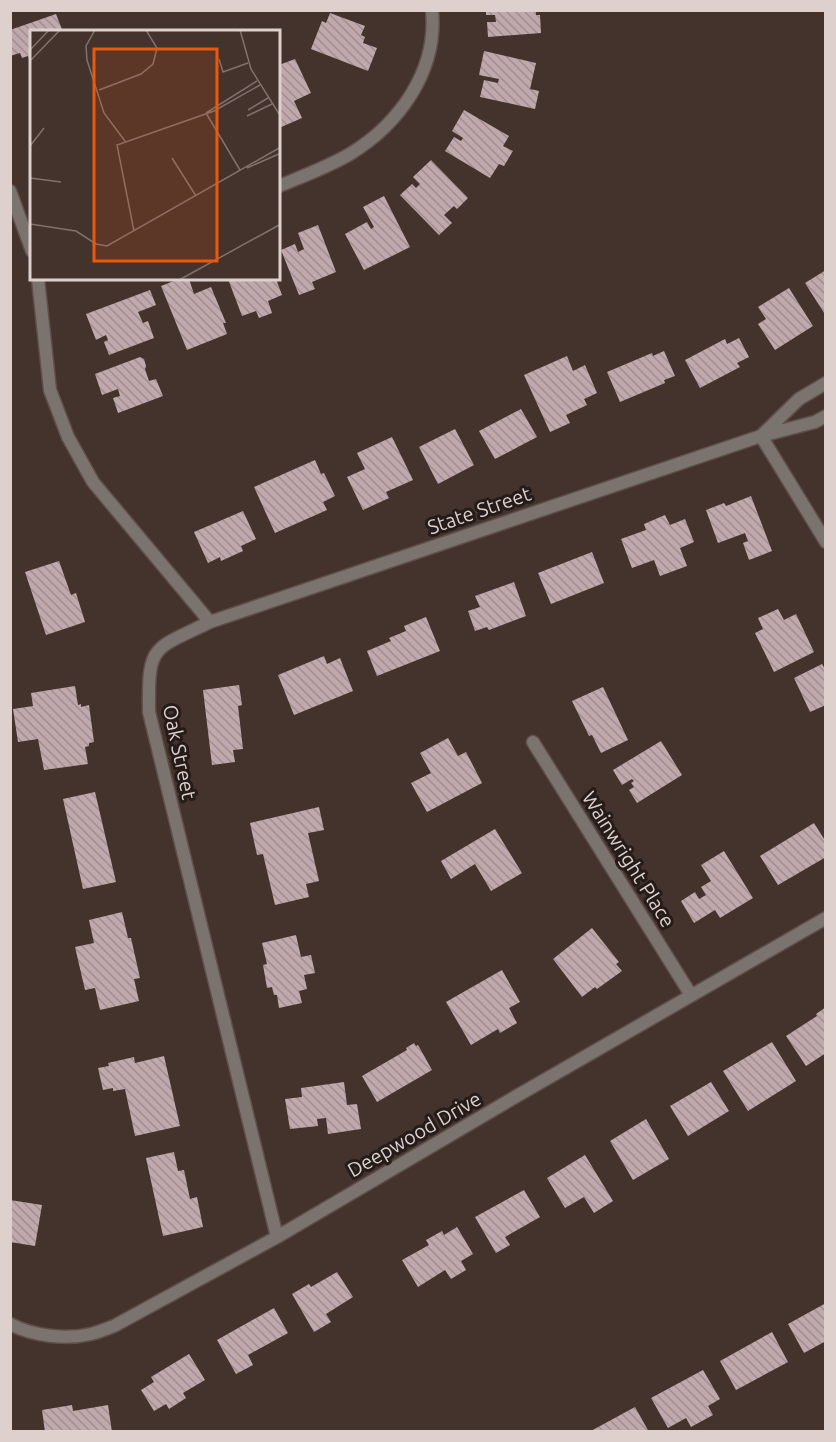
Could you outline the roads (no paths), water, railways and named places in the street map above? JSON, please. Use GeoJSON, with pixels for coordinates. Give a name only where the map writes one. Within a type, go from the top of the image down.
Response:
{"type":"FeatureCollection","features":[{"type":"Feature","properties":{"kind":"street"},"geometry":{"type":"LineString","coordinates":[[280,186],[348,155],[371,140],[390,123],[406,104],[427,60],[432,10]]}},
{"type":"Feature","properties":{"kind":"street"},"geometry":{"type":"LineString","coordinates":[[10,191],[30,245]]}},
{"type":"Feature","properties":{"kind":"street"},"geometry":{"type":"LineString","coordinates":[[39,280],[50,390],[68,437],[93,482],[210,622]]}},
{"type":"Feature","properties":{"kind":"street","name":"State Street"},"geometry":{"type":"LineString","coordinates":[[761,436],[799,399],[825,383]]}},
{"type":"Feature","properties":{"kind":"street","name":"State Street"},"geometry":{"type":"LineString","coordinates":[[210,622],[761,436],[815,422],[825,416]]}},
{"type":"Feature","properties":{"kind":"street"},"geometry":{"type":"LineString","coordinates":[[761,436],[825,542]]}},
{"type":"Feature","properties":{"kind":"street","name":"Oak Street"},"geometry":{"type":"LineString","coordinates":[[210,622],[162,645],[155,653],[150,663],[148,677],[149,712],[277,1237]]}},
{"type":"Feature","properties":{"kind":"street","name":"Wainwright Place"},"geometry":{"type":"LineString","coordinates":[[533,742],[692,995]]}},
{"type":"Feature","properties":{"kind":"street","name":"Deepwood Drive"},"geometry":{"type":"LineString","coordinates":[[10,1324],[32,1333],[70,1336],[90,1335],[114,1326],[277,1237],[825,918]]}}]}
